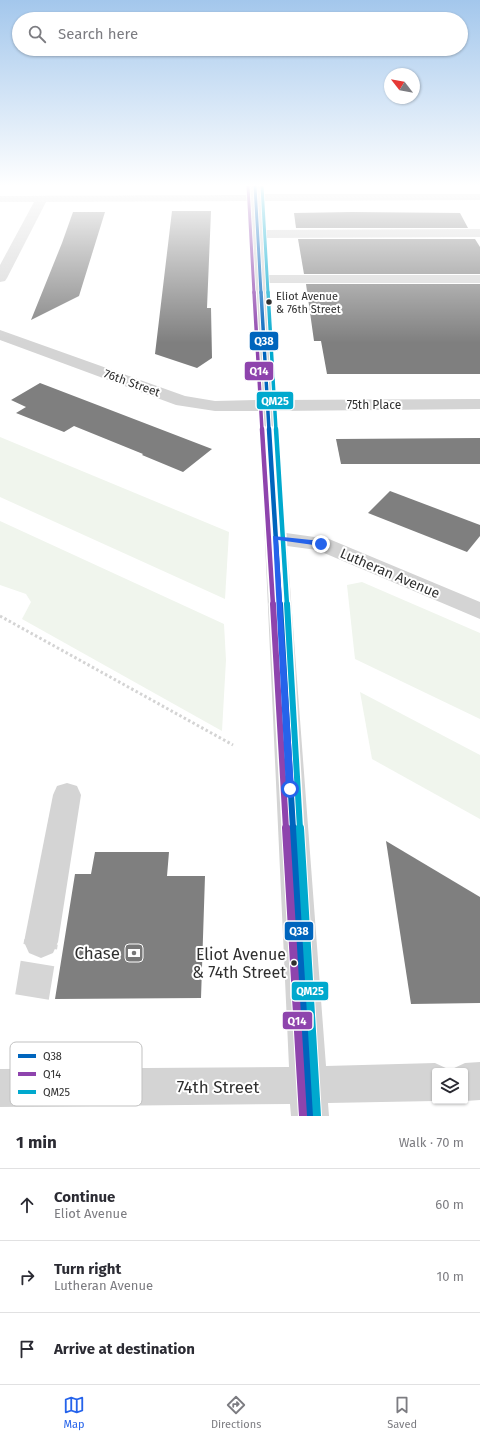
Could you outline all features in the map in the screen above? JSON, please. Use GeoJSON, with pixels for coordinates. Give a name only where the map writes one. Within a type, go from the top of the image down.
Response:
{"type":"FeatureCollection","features":[{"type":"Feature","properties":{"kind":"street"},"geometry":{"type":"LineString","coordinates":[[0,278],[21,238]]}},
{"type":"Feature","properties":{"kind":"street"},"geometry":{"type":"LineString","coordinates":[[258,238],[309,1101]]}},
{"type":"Feature","properties":{"kind":"street"},"geometry":{"type":"LineString","coordinates":[[261,279],[480,279]]}},
{"type":"Feature","properties":{"kind":"street","name":"76th Street"},"geometry":{"type":"LineString","coordinates":[[0,335],[182,401],[215,406],[268,405]]}},
{"type":"Feature","properties":{"kind":"street","name":"75th Place"},"geometry":{"type":"LineString","coordinates":[[268,405],[480,404]]}},
{"type":"Feature","properties":{"kind":"street","name":"Lutheran Avenue"},"geometry":{"type":"LineString","coordinates":[[275,538],[321,544],[480,611]]}},
{"type":"Feature","properties":{"kind":"street"},"geometry":{"type":"LineString","coordinates":[[41,942],[67,795]]}},
{"type":"Feature","properties":{"kind":"street"},"geometry":{"type":"LineString","coordinates":[[468,1082],[480,1081]]}},
{"type":"Feature","properties":{"kind":"street","name":"74th Street"},"geometry":{"type":"LineString","coordinates":[[142,1094],[309,1101],[432,1082]]}},
{"type":"Feature","properties":{"kind":"street","name":"74th Street"},"geometry":{"type":"LineString","coordinates":[[0,1088],[10,1088]]}},
{"type":"Feature","properties":{"kind":"path"},"geometry":{"type":"LineString","coordinates":[[0,616],[233,745]]}},
{"type":"Feature","properties":{"kind":"shaded area"},"geometry":{"type":"Polygon","coordinates":[[[0,437],[229,532],[225,599],[0,497],[0,437]]]}},
{"type":"Feature","properties":{"kind":"shaded area"},"geometry":{"type":"Polygon","coordinates":[[[0,521],[224,624],[226,660],[222,731],[22,619],[31,602],[26,594],[0,585],[0,521]]]}},
{"type":"Feature","properties":{"kind":"shaded area"},"geometry":{"type":"Polygon","coordinates":[[[362,582],[480,633],[480,719],[355,659],[347,585],[362,582]]]}},
{"type":"Feature","properties":{"kind":"shaded area"},"geometry":{"type":"Polygon","coordinates":[[[360,692],[480,755],[480,819],[372,759],[360,692]]]}},
{"type":"Feature","properties":{"kind":"building"},"geometry":{"type":"Polygon","coordinates":[[[64,238],[97,238],[79,296],[31,320],[64,238]]]}},
{"type":"Feature","properties":{"kind":"building"},"geometry":{"type":"Polygon","coordinates":[[[169,238],[210,238],[207,308],[211,308],[212,358],[197,368],[155,354],[169,238]]]}},
{"type":"Feature","properties":{"kind":"building"},"geometry":{"type":"Polygon","coordinates":[[[298,239],[475,239],[480,247],[480,274],[304,274],[298,239]]]}},
{"type":"Feature","properties":{"kind":"building"},"geometry":{"type":"Polygon","coordinates":[[[306,284],[480,284],[480,374],[327,374],[321,341],[314,341],[306,284]]]}},
{"type":"Feature","properties":{"kind":"building"},"geometry":{"type":"Polygon","coordinates":[[[40,383],[212,449],[183,472],[74,426],[64,432],[16,413],[26,407],[11,400],[40,383]]]}},
{"type":"Feature","properties":{"kind":"building"},"geometry":{"type":"Polygon","coordinates":[[[480,438],[480,464],[341,464],[336,439],[480,438]]]}},
{"type":"Feature","properties":{"kind":"building"},"geometry":{"type":"Polygon","coordinates":[[[390,491],[480,525],[480,536],[467,552],[368,513],[390,491]]]}},
{"type":"Feature","properties":{"kind":"building"},"geometry":{"type":"Polygon","coordinates":[[[386,841],[480,897],[480,1003],[411,1004],[386,841]]]}},
{"type":"Feature","properties":{"kind":"building"},"geometry":{"type":"Polygon","coordinates":[[[95,852],[169,852],[167,876],[205,876],[201,998],[55,999],[75,874],[91,874],[95,852]]]}},
{"type":"Feature","properties":{"kind":"tunnel"},"geometry":{"type":"LineString","coordinates":[[32,997],[41,942]]}},
{"type":"Feature","properties":{"kind":"transit line","name":"Q14"},"geometry":{"type":"LineString","coordinates":[[251,238],[303,1116]]}},
{"type":"Feature","properties":{"kind":"transit line","name":"Q38"},"geometry":{"type":"LineString","coordinates":[[258,238],[310,1116]]}},
{"type":"Feature","properties":{"kind":"transit line","name":"QM25"},"geometry":{"type":"LineString","coordinates":[[265,238],[317,1116]]}},
{"type":"Feature","properties":{"kind":"place","name":"Eliot Avenue & 76th Street"},"geometry":{"type":"Point","coordinates":[269,302]}},
{"type":"Feature","properties":{"kind":"place","name":"Chase"},"geometry":{"type":"Point","coordinates":[134,953]}},
{"type":"Feature","properties":{"kind":"place","name":"Eliot Avenue & 74th Street"},"geometry":{"type":"Point","coordinates":[294,963]}},
{"type":"Feature","properties":{"kind":"route"},"geometry":{"type":"LineString","coordinates":[[290,789],[275,538],[321,544]]}}]}
